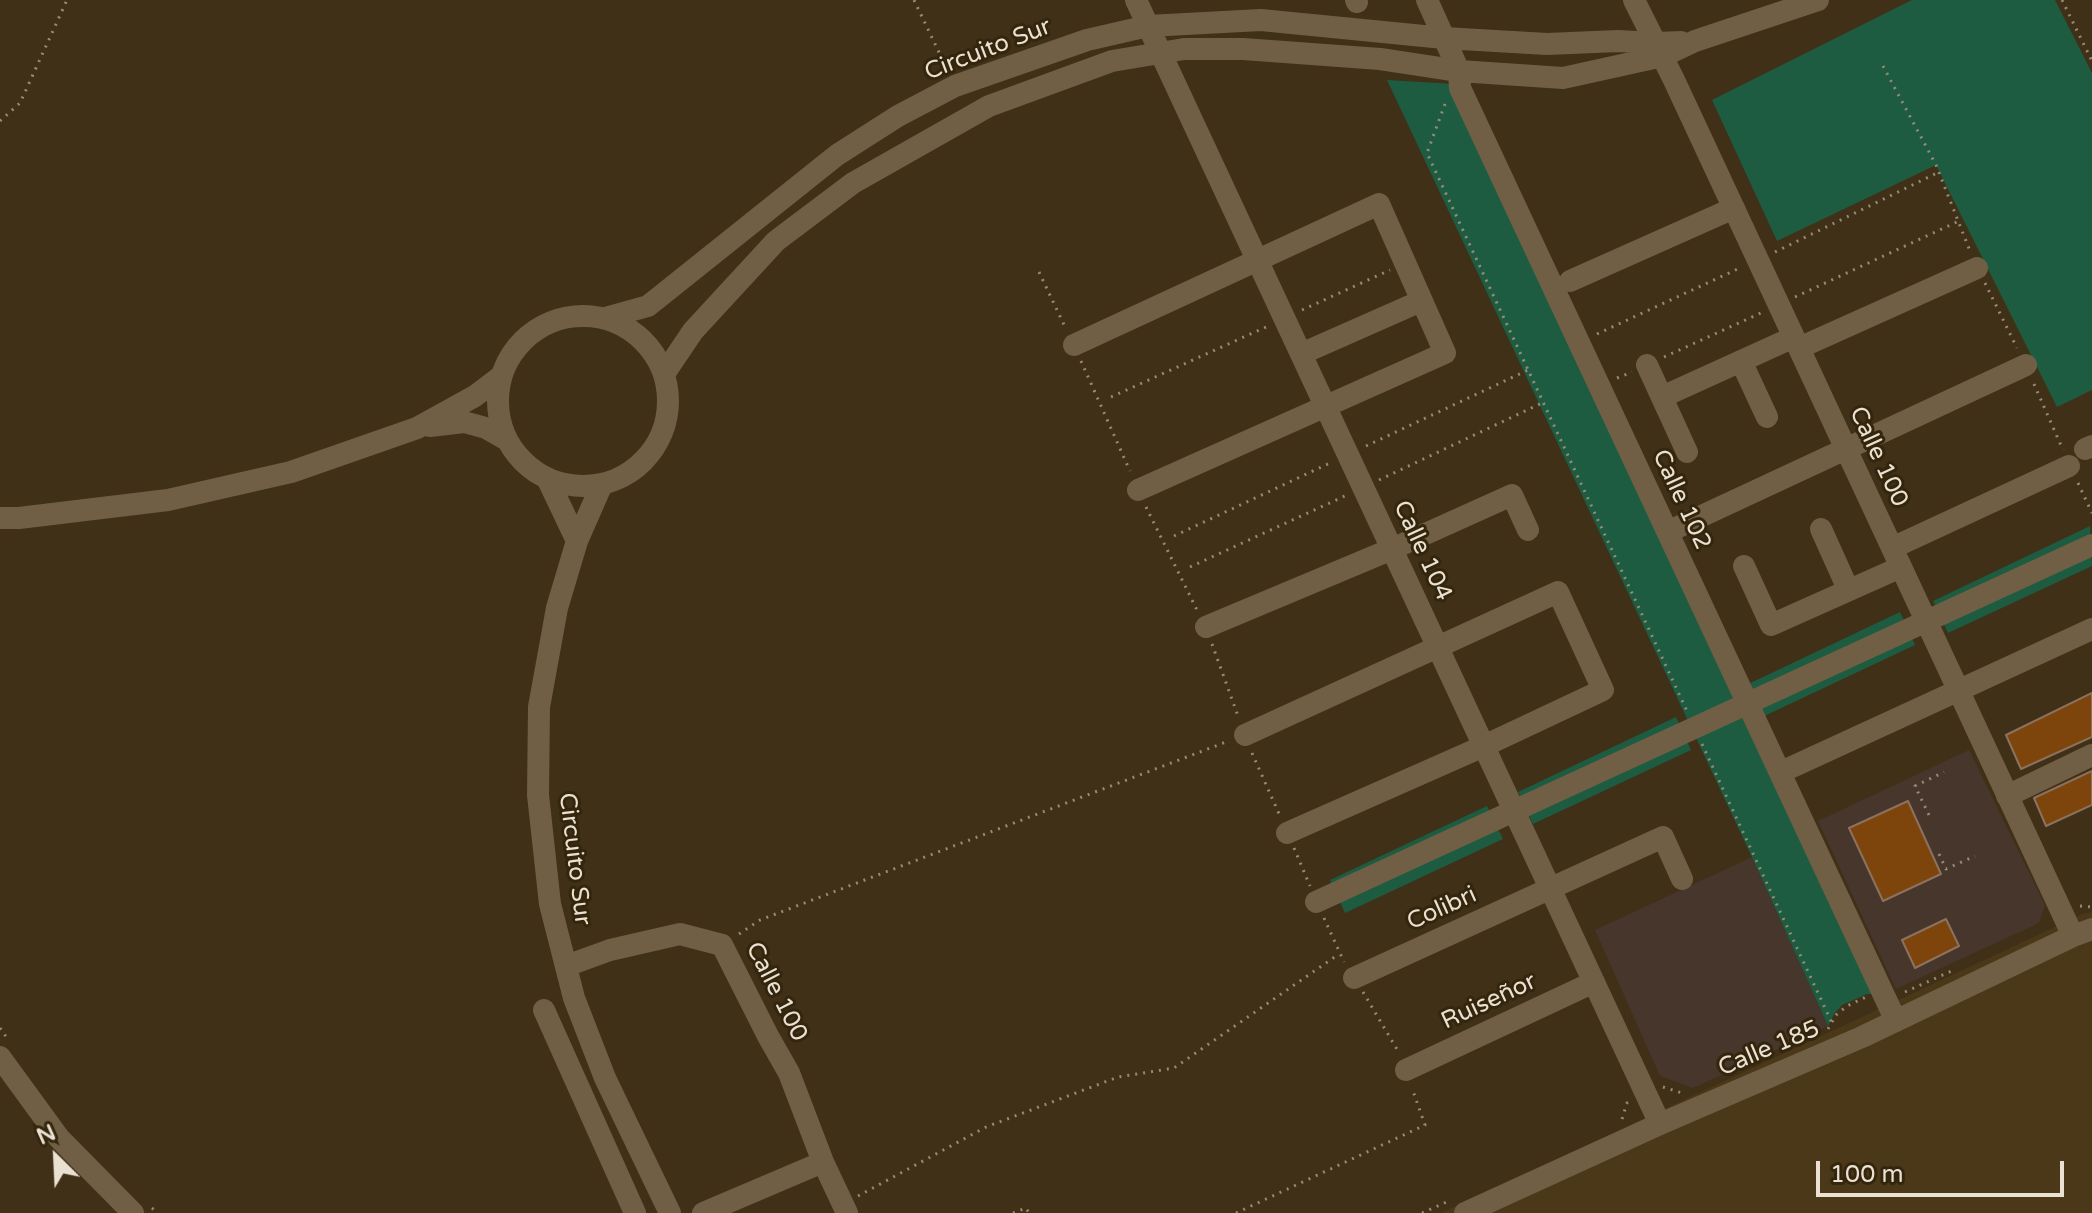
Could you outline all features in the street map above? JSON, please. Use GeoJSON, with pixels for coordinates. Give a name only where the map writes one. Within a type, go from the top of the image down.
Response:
{"type":"FeatureCollection","features":[{"type":"Feature","properties":{"kind":"street","name":"Calle 104"},"geometry":{"type":"LineString","coordinates":[[1136,0],[1660,1124]]}},
{"type":"Feature","properties":{"kind":"street","name":"Calle 102"},"geometry":{"type":"LineString","coordinates":[[1427,0],[1459,71],[1460,88],[1896,1021]]}},
{"type":"Feature","properties":{"kind":"street","name":"Calle 100"},"geometry":{"type":"LineString","coordinates":[[1634,0],[1797,342],[2007,796],[2082,933]]}},
{"type":"Feature","properties":{"kind":"street","name":"Circuito Sur"},"geometry":{"type":"LineString","coordinates":[[664,374],[693,331],[776,241],[853,183],[989,106],[1112,61],[1184,49],[1243,49],[1380,59],[1459,71],[1563,78],[1695,41],[1818,0]]}},
{"type":"Feature","properties":{"kind":"street","name":"Circuito Sur"},"geometry":{"type":"LineString","coordinates":[[605,318],[648,306],[837,155],[898,116],[955,86],[1087,40],[1148,26],[1261,20],[1444,38],[1547,44],[1618,41],[1659,50]]}},
{"type":"Feature","properties":{"kind":"street"},"geometry":{"type":"LineString","coordinates":[[1074,345],[1379,204],[1445,353],[1138,490]]}},
{"type":"Feature","properties":{"kind":"street"},"geometry":{"type":"LineString","coordinates":[[1570,281],[1734,208]]}},
{"type":"Feature","properties":{"kind":"street"},"geometry":{"type":"LineString","coordinates":[[1662,397],[1741,361],[1797,342],[1977,268]]}},
{"type":"Feature","properties":{"kind":"street"},"geometry":{"type":"LineString","coordinates":[[1301,354],[1421,301]]}},
{"type":"Feature","properties":{"kind":"street"},"geometry":{"type":"LineString","coordinates":[[579,316],[605,318],[631,330],[651,349],[664,374],[668,402],[663,430],[649,454],[628,473],[602,484],[574,485],[547,478],[524,462],[507,440],[499,420],[497,399],[500,377],[512,353],[530,334],[553,321],[579,316]]}},
{"type":"Feature","properties":{"kind":"street"},"geometry":{"type":"LineString","coordinates":[[1741,361],[1767,417]]}},
{"type":"Feature","properties":{"kind":"street"},"geometry":{"type":"LineString","coordinates":[[1647,365],[1687,452]]}},
{"type":"Feature","properties":{"kind":"street"},"geometry":{"type":"LineString","coordinates":[[1676,528],[2026,365]]}},
{"type":"Feature","properties":{"kind":"street"},"geometry":{"type":"LineString","coordinates":[[0,518],[168,500],[291,472],[417,428],[475,396],[500,377]]}},
{"type":"Feature","properties":{"kind":"street"},"geometry":{"type":"LineString","coordinates":[[417,428],[464,422],[486,428],[507,440]]}},
{"type":"Feature","properties":{"kind":"street"},"geometry":{"type":"LineString","coordinates":[[1744,566],[1771,625],[1848,589],[2082,454]]}},
{"type":"Feature","properties":{"kind":"street"},"geometry":{"type":"LineString","coordinates":[[547,478],[577,541]]}},
{"type":"Feature","properties":{"kind":"street","name":"Circuito Sur"},"geometry":{"type":"LineString","coordinates":[[602,484],[577,541],[557,608],[539,707],[538,795],[550,904],[574,998],[605,1078],[670,1213]]}},
{"type":"Feature","properties":{"kind":"street"},"geometry":{"type":"LineString","coordinates":[[1206,627],[1512,495],[1528,530]]}},
{"type":"Feature","properties":{"kind":"street"},"geometry":{"type":"LineString","coordinates":[[1821,529],[1848,589]]}},
{"type":"Feature","properties":{"kind":"street"},"geometry":{"type":"LineString","coordinates":[[1316,902],[2092,545]]}},
{"type":"Feature","properties":{"kind":"street"},"geometry":{"type":"LineString","coordinates":[[1245,735],[1558,592],[1603,690],[1287,833]]}},
{"type":"Feature","properties":{"kind":"street"},"geometry":{"type":"LineString","coordinates":[[1792,767],[2092,629]]}},
{"type":"Feature","properties":{"kind":"street"},"geometry":{"type":"LineString","coordinates":[[2007,796],[2092,755]]}},
{"type":"Feature","properties":{"kind":"street","name":"Colibri"},"geometry":{"type":"LineString","coordinates":[[1354,978],[1663,837],[1682,879]]}},
{"type":"Feature","properties":{"kind":"street","name":"Calle 185"},"geometry":{"type":"LineString","coordinates":[[1465,1213],[1896,1021],[2082,933]]}},
{"type":"Feature","properties":{"kind":"street","name":"Calle 100"},"geometry":{"type":"LineString","coordinates":[[566,966],[610,950],[680,934],[722,945],[789,1073],[823,1162],[845,1208]]}},
{"type":"Feature","properties":{"kind":"street","name":"Ruiseñor"},"geometry":{"type":"LineString","coordinates":[[1406,1070],[1594,982]]}},
{"type":"Feature","properties":{"kind":"street"},"geometry":{"type":"LineString","coordinates":[[544,1010],[635,1213]]}},
{"type":"Feature","properties":{"kind":"street"},"geometry":{"type":"LineString","coordinates":[[0,1057],[59,1138],[133,1213]]}},
{"type":"Feature","properties":{"kind":"street"},"geometry":{"type":"LineString","coordinates":[[602,1135],[627,1124]]}},
{"type":"Feature","properties":{"kind":"street"},"geometry":{"type":"LineString","coordinates":[[703,1213],[823,1162]]}},
{"type":"Feature","properties":{"kind":"path"},"geometry":{"type":"LineString","coordinates":[[0,121],[20,103],[67,0]]}},
{"type":"Feature","properties":{"kind":"path"},"geometry":{"type":"LineString","coordinates":[[914,0],[955,86]]}},
{"type":"Feature","properties":{"kind":"path"},"geometry":{"type":"LineString","coordinates":[[2062,0],[2092,61]]}},
{"type":"Feature","properties":{"kind":"path"},"geometry":{"type":"LineString","coordinates":[[1883,66],[1936,165],[1977,268],[2026,365],[2082,454],[2092,513]]}},
{"type":"Feature","properties":{"kind":"path"},"geometry":{"type":"LineString","coordinates":[[1447,100],[1427,153],[1832,1023]]}},
{"type":"Feature","properties":{"kind":"path"},"geometry":{"type":"LineString","coordinates":[[1111,397],[1404,263]]}},
{"type":"Feature","properties":{"kind":"path"},"geometry":{"type":"LineString","coordinates":[[1039,272],[1138,490]]}},
{"type":"Feature","properties":{"kind":"path"},"geometry":{"type":"LineString","coordinates":[[722,945],[760,920],[1245,735],[1339,954],[1400,1054],[1425,1125],[1236,1213]]}},
{"type":"Feature","properties":{"kind":"path"},"geometry":{"type":"LineString","coordinates":[[1929,815],[1915,786],[1944,772]]}},
{"type":"Feature","properties":{"kind":"path"},"geometry":{"type":"LineString","coordinates":[[1939,854],[1946,869],[1975,856]]}},
{"type":"Feature","properties":{"kind":"path"},"geometry":{"type":"LineString","coordinates":[[845,1208],[986,1127],[1118,1077],[1174,1068],[1339,954]]}},
{"type":"Feature","properties":{"kind":"path"},"geometry":{"type":"LineString","coordinates":[[1816,1035],[1830,1028],[1836,1015],[1847,1006],[1868,997],[1897,996],[1954,970]]}},
{"type":"Feature","properties":{"kind":"path"},"geometry":{"type":"LineString","coordinates":[[1664,1087],[1680,1093],[1691,1092]]}},
{"type":"Feature","properties":{"kind":"path"},"geometry":{"type":"LineString","coordinates":[[1013,1213],[1026,1208],[1029,1213]]}},
{"type":"Feature","properties":{"kind":"shaded area"},"geometry":{"type":"Polygon","coordinates":[[[1969,750],[2045,905],[2039,923],[1896,989],[1818,821],[1969,750]]]}},
{"type":"Feature","properties":{"kind":"shaded area"},"geometry":{"type":"Polygon","coordinates":[[[1752,857],[1828,1026],[1693,1088],[1660,1076],[1595,930],[1752,857]]]}},
{"type":"Feature","properties":{"kind":"shaded area"},"geometry":{"type":"Polygon","coordinates":[[[2092,912],[2092,1213],[1441,1213],[2083,914],[2092,912]]]}},
{"type":"Feature","properties":{"kind":"green space"},"geometry":{"type":"Polygon","coordinates":[[[1912,0],[2055,0],[2092,73],[2092,390],[2057,407],[1936,165],[1777,241],[1712,100],[1912,0]]]}},
{"type":"Feature","properties":{"kind":"green space"},"geometry":{"type":"Polygon","coordinates":[[[1387,80],[1455,84],[1877,994],[1867,994],[1842,1005],[1828,1026],[1752,857],[1387,80]]]}},
{"type":"Feature","properties":{"kind":"green space"},"geometry":{"type":"Polygon","coordinates":[[[2090,526],[2092,566],[1948,633],[1933,601],[2090,526]]]}},
{"type":"Feature","properties":{"kind":"green space"},"geometry":{"type":"Polygon","coordinates":[[[1900,612],[1915,645],[1758,719],[1742,687],[1900,612]]]}},
{"type":"Feature","properties":{"kind":"green space"},"geometry":{"type":"Polygon","coordinates":[[[1676,717],[1691,750],[1533,824],[1518,792],[1676,717]]]}},
{"type":"Feature","properties":{"kind":"green space"},"geometry":{"type":"Polygon","coordinates":[[[1487,806],[1503,839],[1345,913],[1330,880],[1487,806]]]}},
{"type":"Feature","properties":{"kind":"building"},"geometry":{"type":"Polygon","coordinates":[[[2092,693],[2092,737],[2021,769],[2006,735],[2092,693]]]}},
{"type":"Feature","properties":{"kind":"building"},"geometry":{"type":"Polygon","coordinates":[[[2092,771],[2092,805],[2046,826],[2034,798],[2092,771]]]}},
{"type":"Feature","properties":{"kind":"building"},"geometry":{"type":"Polygon","coordinates":[[[1908,801],[1941,874],[1883,901],[1849,828],[1908,801]]]}},
{"type":"Feature","properties":{"kind":"building"},"geometry":{"type":"Polygon","coordinates":[[[1946,919],[1959,946],[1915,968],[1902,940],[1946,919]]]}}]}
